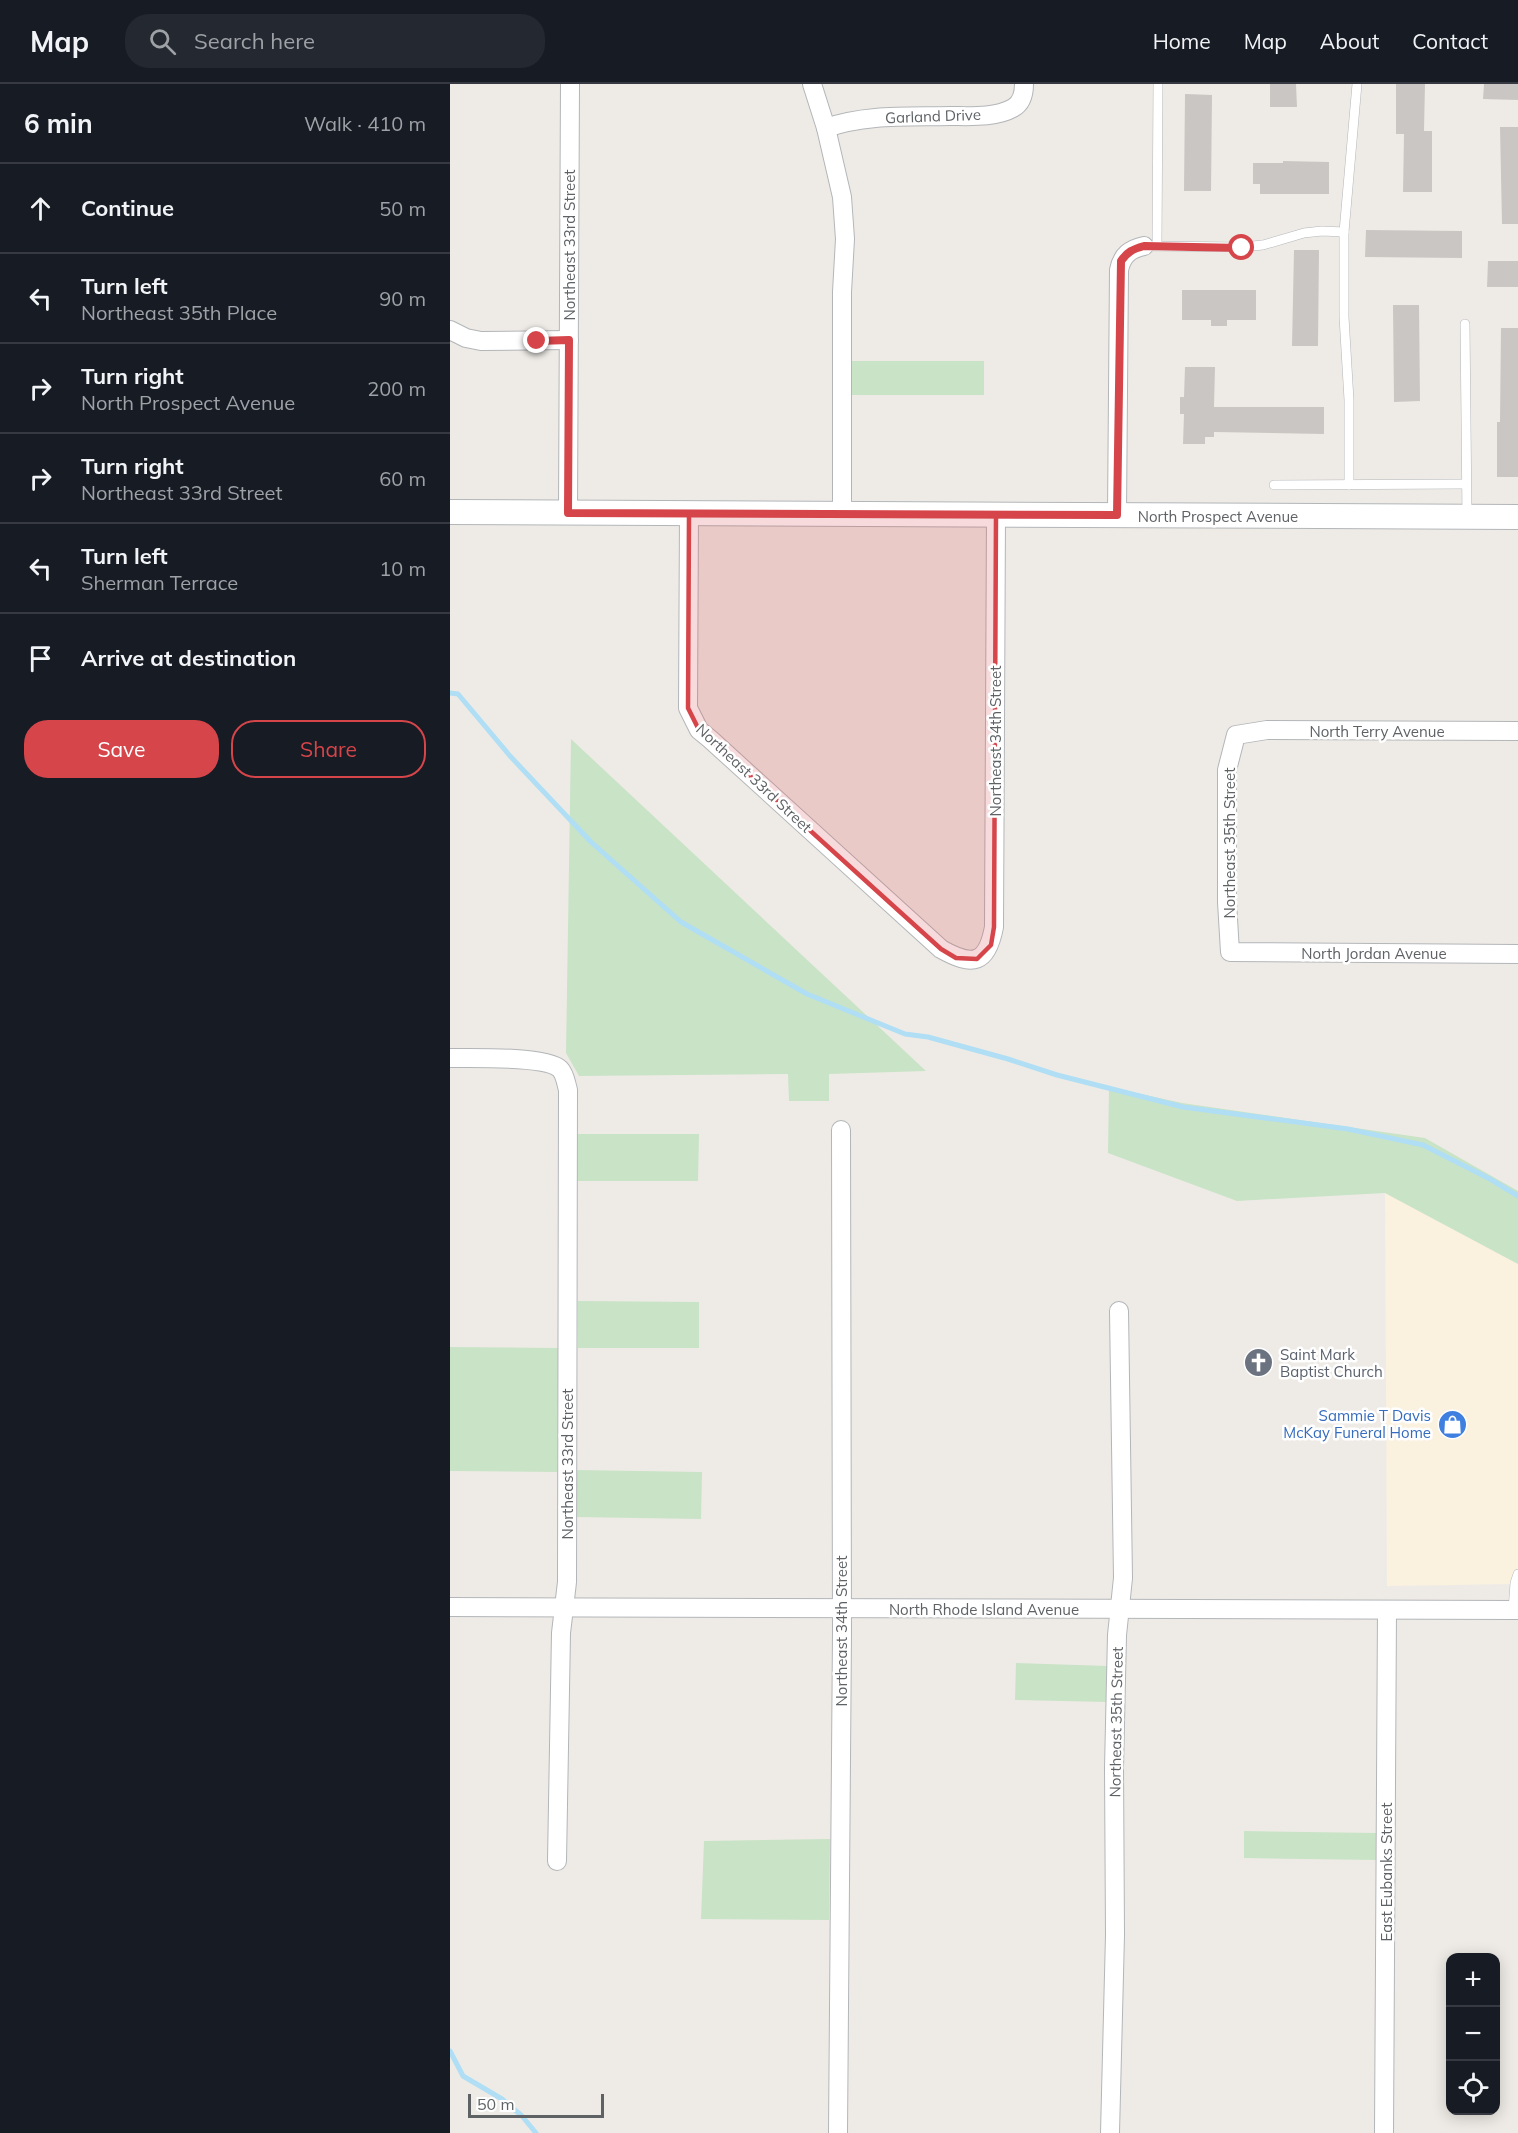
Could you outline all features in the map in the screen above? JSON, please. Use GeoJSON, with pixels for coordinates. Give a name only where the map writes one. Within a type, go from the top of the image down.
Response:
{"type":"FeatureCollection","features":[{"type":"Feature","properties":{"kind":"street","name":"Northeast 33rd Street"},"geometry":{"type":"LineString","coordinates":[[568,513],[570,84]]}},
{"type":"Feature","properties":{"kind":"street"},"geometry":{"type":"LineString","coordinates":[[812,84],[826,128],[842,197],[845,239],[842,292],[842,515]]}},
{"type":"Feature","properties":{"kind":"street","name":"Garland Drive"},"geometry":{"type":"LineString","coordinates":[[826,128],[845,121],[871,118],[982,116],[1004,112],[1016,107],[1022,98],[1024,84]]}},
{"type":"Feature","properties":{"kind":"street"},"geometry":{"type":"LineString","coordinates":[[1117,515],[1119,270],[1126,253],[1134,248],[1150,246]]}},
{"type":"Feature","properties":{"kind":"street"},"geometry":{"type":"LineString","coordinates":[[450,330],[466,338],[481,341],[569,340]]}},
{"type":"Feature","properties":{"kind":"street","name":"North Prospect Avenue"},"geometry":{"type":"LineString","coordinates":[[450,512],[1518,517]]}},
{"type":"Feature","properties":{"kind":"street","name":"Northeast 33rd Street"},"geometry":{"type":"LineString","coordinates":[[690,514],[688,708],[699,730],[941,949],[956,958],[977,959]]}},
{"type":"Feature","properties":{"kind":"street","name":"Northeast 34th Street"},"geometry":{"type":"LineString","coordinates":[[977,959],[984,955],[991,945],[994,927],[996,515]]}},
{"type":"Feature","properties":{"kind":"street","name":"North Terry Avenue"},"geometry":{"type":"LineString","coordinates":[[1236,735],[1267,730],[1518,731]]}},
{"type":"Feature","properties":{"kind":"street","name":"Northeast 35th Street"},"geometry":{"type":"LineString","coordinates":[[1230,952],[1227,902],[1227,770],[1236,735]]}},
{"type":"Feature","properties":{"kind":"street","name":"North Jordan Avenue"},"geometry":{"type":"LineString","coordinates":[[1230,952],[1518,954]]}},
{"type":"Feature","properties":{"kind":"street","name":"Northeast 33rd Street"},"geometry":{"type":"LineString","coordinates":[[450,1058],[550,1063],[560,1069],[568,1090],[567,1582],[561,1633],[557,1861]]}},
{"type":"Feature","properties":{"kind":"street","name":"Northeast 34th Street"},"geometry":{"type":"LineString","coordinates":[[838,2133],[842,1609],[841,1130]]}},
{"type":"Feature","properties":{"kind":"street","name":"Northeast 35th Street"},"geometry":{"type":"LineString","coordinates":[[1110,2133],[1115,1914],[1114,1756],[1117,1635],[1123,1578],[1119,1311]]}},
{"type":"Feature","properties":{"kind":"street","name":"North Rhode Island Avenue"},"geometry":{"type":"LineString","coordinates":[[450,1607],[1515,1610]]}},
{"type":"Feature","properties":{"kind":"street","name":"East Eubanks Street"},"geometry":{"type":"LineString","coordinates":[[1384,2133],[1387,1610]]}},
{"type":"Feature","properties":{"kind":"lane"},"geometry":{"type":"LineString","coordinates":[[1158,84],[1150,246],[1242,248],[1263,245],[1304,233],[1344,232]]}},
{"type":"Feature","properties":{"kind":"lane"},"geometry":{"type":"LineString","coordinates":[[1349,485],[1344,232],[1357,84]]}},
{"type":"Feature","properties":{"kind":"lane"},"geometry":{"type":"LineString","coordinates":[[1465,324],[1467,517]]}},
{"type":"Feature","properties":{"kind":"lane"},"geometry":{"type":"LineString","coordinates":[[1274,485],[1466,484]]}},
{"type":"Feature","properties":{"kind":"lane"},"geometry":{"type":"LineString","coordinates":[[1515,1610],[1515,1583],[1518,1574]]}},
{"type":"Feature","properties":{"kind":"highlighted area"},"geometry":{"type":"Polygon","coordinates":[[[689,514],[996,515],[994,927],[991,945],[977,959],[956,958],[941,949],[699,730],[688,708],[689,514]]]}},
{"type":"Feature","properties":{"kind":"shaded area","name":"Sammie T Davis McKay Funeral Home"},"geometry":{"type":"Polygon","coordinates":[[[1385,1193],[1518,1264],[1518,1584],[1387,1586],[1385,1193]]]}},
{"type":"Feature","properties":{"kind":"green space"},"geometry":{"type":"Polygon","coordinates":[[[849,361],[984,361],[984,395],[849,395],[849,361]]]}},
{"type":"Feature","properties":{"kind":"green space"},"geometry":{"type":"Polygon","coordinates":[[[571,739],[926,1071],[829,1074],[829,1101],[789,1101],[788,1074],[579,1076],[566,1053],[571,739]]]}},
{"type":"Feature","properties":{"kind":"green space"},"geometry":{"type":"Polygon","coordinates":[[[1109,1087],[1182,1103],[1425,1138],[1518,1191],[1518,1264],[1385,1193],[1237,1201],[1108,1153],[1109,1087]]]}},
{"type":"Feature","properties":{"kind":"green space"},"geometry":{"type":"Polygon","coordinates":[[[573,1134],[699,1134],[698,1181],[573,1181],[573,1134]]]}},
{"type":"Feature","properties":{"kind":"green space"},"geometry":{"type":"Polygon","coordinates":[[[578,1301],[699,1302],[699,1348],[578,1348],[578,1301]]]}},
{"type":"Feature","properties":{"kind":"green space"},"geometry":{"type":"Polygon","coordinates":[[[450,1347],[558,1348],[557,1472],[450,1471],[450,1347]]]}},
{"type":"Feature","properties":{"kind":"green space"},"geometry":{"type":"Polygon","coordinates":[[[576,1470],[702,1472],[701,1519],[576,1517],[576,1470]]]}},
{"type":"Feature","properties":{"kind":"green space"},"geometry":{"type":"Polygon","coordinates":[[[1016,1663],[1108,1666],[1108,1702],[1015,1700],[1016,1663]]]}},
{"type":"Feature","properties":{"kind":"green space"},"geometry":{"type":"Polygon","coordinates":[[[1244,1831],[1376,1833],[1376,1860],[1244,1858],[1244,1831]]]}},
{"type":"Feature","properties":{"kind":"green space"},"geometry":{"type":"Polygon","coordinates":[[[830,1839],[829,1920],[701,1919],[704,1841],[830,1839]]]}},
{"type":"Feature","properties":{"kind":"building"},"geometry":{"type":"Polygon","coordinates":[[[1270,84],[1296,84],[1297,107],[1270,107],[1270,84]]]}},
{"type":"Feature","properties":{"kind":"building"},"geometry":{"type":"Polygon","coordinates":[[[1396,84],[1425,84],[1424,131],[1432,131],[1432,192],[1403,192],[1404,134],[1396,134],[1396,84]]]}},
{"type":"Feature","properties":{"kind":"building"},"geometry":{"type":"Polygon","coordinates":[[[1484,84],[1518,84],[1518,100],[1483,99],[1484,84]]]}},
{"type":"Feature","properties":{"kind":"building"},"geometry":{"type":"Polygon","coordinates":[[[1185,94],[1212,95],[1211,191],[1184,191],[1185,94]]]}},
{"type":"Feature","properties":{"kind":"building"},"geometry":{"type":"Polygon","coordinates":[[[1500,127],[1518,127],[1518,224],[1502,224],[1500,127]]]}},
{"type":"Feature","properties":{"kind":"building"},"geometry":{"type":"Polygon","coordinates":[[[1283,161],[1329,162],[1329,194],[1260,194],[1260,184],[1253,184],[1253,163],[1283,163],[1283,161]]]}},
{"type":"Feature","properties":{"kind":"building"},"geometry":{"type":"Polygon","coordinates":[[[1366,230],[1462,231],[1462,258],[1365,257],[1366,230]]]}},
{"type":"Feature","properties":{"kind":"building"},"geometry":{"type":"Polygon","coordinates":[[[1294,250],[1319,250],[1318,346],[1292,346],[1294,250]]]}},
{"type":"Feature","properties":{"kind":"building"},"geometry":{"type":"Polygon","coordinates":[[[1488,261],[1518,261],[1518,287],[1487,287],[1488,261]]]}},
{"type":"Feature","properties":{"kind":"building"},"geometry":{"type":"Polygon","coordinates":[[[1182,290],[1256,290],[1256,320],[1227,320],[1227,326],[1211,326],[1211,320],[1182,320],[1182,290]]]}},
{"type":"Feature","properties":{"kind":"building"},"geometry":{"type":"Polygon","coordinates":[[[1393,305],[1419,305],[1420,401],[1394,402],[1393,305]]]}},
{"type":"Feature","properties":{"kind":"building"},"geometry":{"type":"Polygon","coordinates":[[[1501,328],[1518,328],[1518,477],[1497,477],[1501,328]]]}},
{"type":"Feature","properties":{"kind":"building"},"geometry":{"type":"Polygon","coordinates":[[[1185,367],[1215,367],[1214,407],[1324,407],[1324,434],[1214,432],[1214,437],[1205,437],[1205,444],[1183,444],[1184,414],[1180,414],[1180,397],[1184,397],[1185,367]]]}},
{"type":"Feature","properties":{"kind":"waterway"},"geometry":{"type":"LineString","coordinates":[[450,693],[458,694],[510,756],[591,842],[681,922],[807,994],[905,1034],[928,1037],[1057,1075],[1183,1107],[1348,1129],[1423,1145],[1518,1196]]}},
{"type":"Feature","properties":{"kind":"waterway"},"geometry":{"type":"LineString","coordinates":[[450,2051],[463,2076],[502,2099],[522,2116],[536,2133]]}},
{"type":"Feature","properties":{"kind":"place","name":"Saint Mark Baptist Church"},"geometry":{"type":"Point","coordinates":[1259,1363]}},
{"type":"Feature","properties":{"kind":"place","name":"Sammie T Davis McKay Funeral Home"},"geometry":{"type":"Point","coordinates":[1452,1424]}},
{"type":"Feature","properties":{"kind":"route"},"geometry":{"type":"LineString","coordinates":[[537,341],[569,340],[568,513],[1117,515],[1119,270],[1121,261],[1126,253],[1144,246],[1242,248]]}}]}
